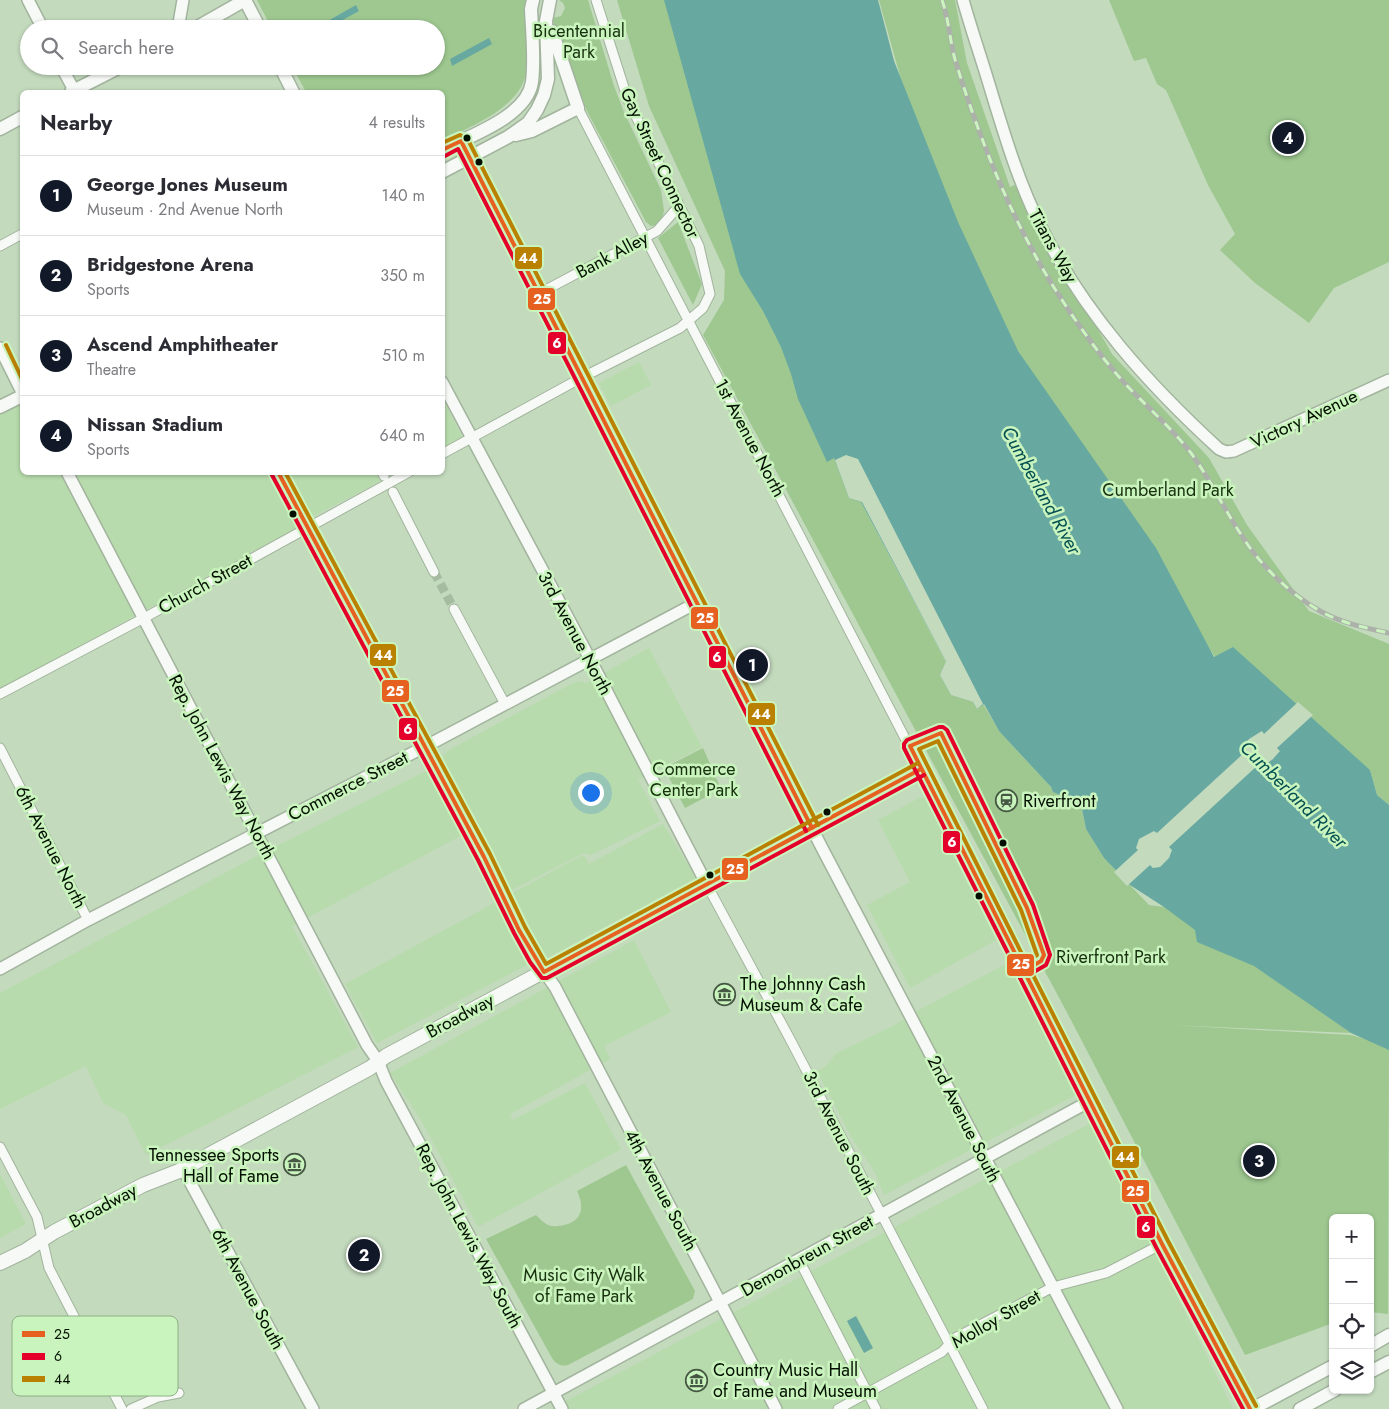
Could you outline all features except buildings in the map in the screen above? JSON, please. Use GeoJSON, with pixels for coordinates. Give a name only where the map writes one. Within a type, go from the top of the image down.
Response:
{"type":"FeatureCollection","features":[{"type":"Feature","properties":{"kind":"main road"},"geometry":{"type":"LineString","coordinates":[[210,20],[245,0],[255,20]]}},
{"type":"Feature","properties":{"kind":"main road"},"geometry":{"type":"LineString","coordinates":[[445,149],[505,118],[524,101],[532,83],[531,8],[533,0]]}},
{"type":"Feature","properties":{"kind":"main road"},"geometry":{"type":"LineString","coordinates":[[445,170],[508,137],[528,122],[537,110],[544,95],[548,79],[546,21],[548,4]]}},
{"type":"Feature","properties":{"kind":"main road"},"geometry":{"type":"LineString","coordinates":[[508,137],[532,132],[578,108],[556,47],[548,4]]}},
{"type":"Feature","properties":{"kind":"main road"},"geometry":{"type":"LineString","coordinates":[[77,90],[105,75]]}},
{"type":"Feature","properties":{"kind":"main road"},"geometry":{"type":"LineString","coordinates":[[285,75],[293,90]]}},
{"type":"Feature","properties":{"kind":"main road"},"geometry":{"type":"LineString","coordinates":[[0,128],[20,118]]}},
{"type":"Feature","properties":{"kind":"main road"},"geometry":{"type":"LineString","coordinates":[[0,407],[20,397]]}},
{"type":"Feature","properties":{"kind":"main road"},"geometry":{"type":"LineString","coordinates":[[921,769],[1162,1244],[1251,1409],[1329,1368]]}},
{"type":"Feature","properties":{"kind":"main road","name":"Broadway"},"geometry":{"type":"LineString","coordinates":[[0,1263],[25,1251],[41,1240],[143,1184],[183,1169],[370,1068],[378,1061],[921,769]]}},
{"type":"Feature","properties":{"kind":"main road"},"geometry":{"type":"LineString","coordinates":[[1374,1344],[1389,1335]]}},
{"type":"Feature","properties":{"kind":"main road"},"geometry":{"type":"LineString","coordinates":[[1374,1370],[1389,1362]]}},
{"type":"Feature","properties":{"kind":"main road"},"geometry":{"type":"LineString","coordinates":[[1300,1409],[1329,1393]]}},
{"type":"Feature","properties":{"kind":"street"},"geometry":{"type":"LineString","coordinates":[[28,0],[38,20]]}},
{"type":"Feature","properties":{"kind":"street"},"geometry":{"type":"LineString","coordinates":[[180,20],[183,0]]}},
{"type":"Feature","properties":{"kind":"street","name":"Gay Street Connector"},"geometry":{"type":"LineString","coordinates":[[596,0],[628,100],[699,246],[710,294],[703,308],[689,321]]}},
{"type":"Feature","properties":{"kind":"street","name":"Titans Way"},"geometry":{"type":"LineString","coordinates":[[963,0],[1013,159],[1030,204],[1051,246],[1081,295],[1119,346],[1219,449]]}},
{"type":"Feature","properties":{"kind":"street"},"geometry":{"type":"LineString","coordinates":[[65,75],[72,90]]}},
{"type":"Feature","properties":{"kind":"street","name":"1st Avenue North"},"geometry":{"type":"LineString","coordinates":[[578,108],[921,769]]}},
{"type":"Feature","properties":{"kind":"street","name":"2nd Avenue South"},"geometry":{"type":"LineString","coordinates":[[461,141],[812,828],[1117,1409]]}},
{"type":"Feature","properties":{"kind":"street","name":"Bank Alley"},"geometry":{"type":"LineString","coordinates":[[538,294],[657,231],[679,206]]}},
{"type":"Feature","properties":{"kind":"street"},"geometry":{"type":"LineString","coordinates":[[0,246],[20,235]]}},
{"type":"Feature","properties":{"kind":"street"},"geometry":{"type":"LineString","coordinates":[[445,452],[581,378],[680,328],[689,321]]}},
{"type":"Feature","properties":{"kind":"street"},"geometry":{"type":"LineString","coordinates":[[0,348],[20,388]]}},
{"type":"Feature","properties":{"kind":"street","name":"Victory Avenue"},"geometry":{"type":"LineString","coordinates":[[1219,449],[1226,452],[1234,451],[1389,380]]}},
{"type":"Feature","properties":{"kind":"street","name":"3rd Avenue North"},"geometry":{"type":"LineString","coordinates":[[445,388],[590,659],[707,885]]}},
{"type":"Feature","properties":{"kind":"street","name":"Rep. John Lewis Way North"},"geometry":{"type":"LineString","coordinates":[[69,475],[367,1045],[378,1061]]}},
{"type":"Feature","properties":{"kind":"street","name":"4th Avenue South"},"geometry":{"type":"LineString","coordinates":[[280,475],[484,857],[502,897],[533,956],[555,987],[776,1409]]}},
{"type":"Feature","properties":{"kind":"street","name":"Church Street"},"geometry":{"type":"LineString","coordinates":[[0,694],[144,618],[404,475]]}},
{"type":"Feature","properties":{"kind":"street"},"geometry":{"type":"LineString","coordinates":[[393,492],[434,572]]}},
{"type":"Feature","properties":{"kind":"street","name":"Commerce Street"},"geometry":{"type":"LineString","coordinates":[[0,969],[88,920],[424,747],[696,603]]}},
{"type":"Feature","properties":{"kind":"street"},"geometry":{"type":"LineString","coordinates":[[454,609],[505,704]]}},
{"type":"Feature","properties":{"kind":"street","name":"6th Avenue North"},"geometry":{"type":"LineString","coordinates":[[0,748],[88,920]]}},
{"type":"Feature","properties":{"kind":"street","name":"3rd Avenue South"},"geometry":{"type":"LineString","coordinates":[[707,885],[794,1047],[982,1409]]}},
{"type":"Feature","properties":{"kind":"street","name":"Rep. John Lewis Way South"},"geometry":{"type":"LineString","coordinates":[[378,1061],[386,1081],[562,1409]]}},
{"type":"Feature","properties":{"kind":"street","name":"Demonbreun Street"},"geometry":{"type":"LineString","coordinates":[[524,1409],[1090,1101]]}},
{"type":"Feature","properties":{"kind":"street"},"geometry":{"type":"LineString","coordinates":[[0,1147],[37,1217],[49,1268],[74,1316]]}},
{"type":"Feature","properties":{"kind":"street","name":"6th Avenue South"},"geometry":{"type":"LineString","coordinates":[[183,1169],[313,1409]]}},
{"type":"Feature","properties":{"kind":"street","name":"Molloy Street"},"geometry":{"type":"LineString","coordinates":[[838,1409],[942,1352],[955,1338],[1053,1287],[1106,1273],[1162,1244]]}},
{"type":"Feature","properties":{"kind":"street"},"geometry":{"type":"LineString","coordinates":[[799,1260],[876,1409]]}},
{"type":"Feature","properties":{"kind":"street"},"geometry":{"type":"LineString","coordinates":[[115,1396],[122,1409]]}},
{"type":"Feature","properties":{"kind":"street"},"geometry":{"type":"LineString","coordinates":[[131,1409],[163,1396]]}},
{"type":"Feature","properties":{"kind":"shaded area"},"geometry":{"type":"Polygon","coordinates":[[[639,362],[651,385],[611,406],[599,383],[639,362]]]}},
{"type":"Feature","properties":{"kind":"shaded area"},"geometry":{"type":"Polygon","coordinates":[[[20,402],[20,475],[271,475],[299,527],[0,689],[0,412],[20,402]]]}},
{"type":"Feature","properties":{"kind":"shaded area"},"geometry":{"type":"Polygon","coordinates":[[[445,404],[462,437],[445,447],[445,404]]]}},
{"type":"Feature","properties":{"kind":"shaded area"},"geometry":{"type":"Polygon","coordinates":[[[289,475],[392,475],[312,517],[289,475]]]}},
{"type":"Feature","properties":{"kind":"shaded area"},"geometry":{"type":"Polygon","coordinates":[[[649,648],[702,747],[638,780],[660,821],[591,855],[584,853],[512,890],[479,826],[292,926],[358,1047],[146,1155],[126,1115],[103,1103],[86,1066],[0,1109],[0,993],[255,857],[444,762],[443,756],[449,750],[571,684],[580,681],[586,683],[649,648]]]}},
{"type":"Feature","properties":{"kind":"shaded area"},"geometry":{"type":"Polygon","coordinates":[[[921,797],[924,798],[929,806],[996,940],[910,988],[867,905],[910,882],[878,820],[921,797]]]}},
{"type":"Feature","properties":{"kind":"shaded area"},"geometry":{"type":"Polygon","coordinates":[[[663,824],[696,878],[543,960],[509,895],[581,856],[584,856],[589,864],[663,824]]]}},
{"type":"Feature","properties":{"kind":"shaded area"},"geometry":{"type":"Polygon","coordinates":[[[496,902],[529,964],[377,1043],[345,984],[496,902]]]}},
{"type":"Feature","properties":{"kind":"shaded area"},"geometry":{"type":"Polygon","coordinates":[[[634,940],[671,1012],[604,1046],[610,1059],[510,1114],[513,1120],[585,1083],[621,1149],[478,1227],[421,1120],[390,1073],[634,940]]]}},
{"type":"Feature","properties":{"kind":"shaded area"},"geometry":{"type":"Polygon","coordinates":[[[1008,963],[1076,1095],[884,1195],[876,1174],[850,1135],[817,1071],[825,1067],[837,1053],[893,1026],[1008,963]]]}},
{"type":"Feature","properties":{"kind":"shaded area"},"geometry":{"type":"Polygon","coordinates":[[[1091,1123],[1233,1409],[551,1409],[1091,1123]]]}},
{"type":"Feature","properties":{"kind":"shaded area"},"geometry":{"type":"Polygon","coordinates":[[[0,1174],[26,1224],[0,1238],[0,1174]]]}},
{"type":"Feature","properties":{"kind":"green space"},"geometry":{"type":"Polygon","coordinates":[[[257,0],[525,0],[528,44],[527,69],[523,83],[506,104],[481,121],[445,140],[445,90],[305,90],[297,75],[445,75],[445,20],[267,20],[257,0]]]}},
{"type":"Feature","properties":{"kind":"green space","name":"Bicentennial Park"},"geometry":{"type":"Polygon","coordinates":[[[559,0],[588,0],[614,86],[624,112],[661,190],[664,211],[658,225],[651,226],[646,222],[587,112],[566,66],[553,18],[561,16],[565,8],[559,0]]]}},
{"type":"Feature","properties":{"kind":"green space","name":"Riverfront Park"},"geometry":{"type":"Polygon","coordinates":[[[617,0],[680,0],[834,458],[849,497],[861,502],[946,662],[940,675],[951,695],[983,704],[999,731],[1051,787],[1053,792],[1081,804],[1086,829],[1104,858],[1149,905],[1165,907],[1280,983],[1351,1033],[1170,1025],[1351,1035],[1389,1046],[1388,1314],[1374,1312],[1374,1214],[1329,1214],[1329,1324],[1245,1355],[1071,1020],[703,335],[724,300],[725,271],[649,106],[617,0]]]}},
{"type":"Feature","properties":{"kind":"green space","name":"Cumberland Park"},"geometry":{"type":"Polygon","coordinates":[[[879,0],[955,0],[967,63],[1010,187],[1015,185],[1112,354],[1209,458],[1247,525],[1309,611],[1389,644],[1389,805],[1377,795],[1370,770],[1215,657],[1030,375],[951,222],[900,76],[879,0]]]}},
{"type":"Feature","properties":{"kind":"green space"},"geometry":{"type":"Polygon","coordinates":[[[1109,0],[1389,0],[1389,262],[1334,288],[1309,323],[1255,283],[1220,250],[1235,234],[1208,185],[1166,90],[1157,84],[1146,58],[1134,61],[1109,0]]]}},
{"type":"Feature","properties":{"kind":"green space"},"geometry":{"type":"Polygon","coordinates":[[[678,222],[702,284],[693,305],[658,238],[678,222]]]}},
{"type":"Feature","properties":{"kind":"green space","name":"Commerce Center Park"},"geometry":{"type":"Polygon","coordinates":[[[703,748],[721,789],[685,808],[664,768],[703,748]]]}},
{"type":"Feature","properties":{"kind":"green space","name":"Music City Walk of Fame Park"},"geometry":{"type":"Polygon","coordinates":[[[626,1165],[695,1291],[693,1299],[568,1365],[561,1365],[552,1358],[486,1239],[536,1215],[550,1226],[570,1223],[578,1217],[581,1208],[577,1191],[626,1165]]]}},
{"type":"Feature","properties":{"kind":"water","name":"Cumberland River"},"geometry":{"type":"Polygon","coordinates":[[[664,0],[878,0],[894,61],[958,222],[1018,351],[1156,548],[1214,657],[1233,647],[1370,770],[1377,795],[1389,805],[1389,1050],[1351,1033],[1254,966],[1197,942],[1195,930],[1130,885],[1104,858],[1086,829],[1081,804],[1053,792],[1051,787],[999,731],[984,704],[977,709],[973,702],[951,695],[940,675],[946,661],[861,502],[849,498],[834,458],[827,462],[798,399],[781,347],[763,311],[740,274],[664,0]]]}},
{"type":"Feature","properties":{"kind":"water"},"geometry":{"type":"Polygon","coordinates":[[[356,5],[359,11],[342,20],[330,20],[356,5]]]}},
{"type":"Feature","properties":{"kind":"water"},"geometry":{"type":"Polygon","coordinates":[[[489,38],[492,44],[452,66],[450,59],[489,38]]]}},
{"type":"Feature","properties":{"kind":"water"},"geometry":{"type":"Polygon","coordinates":[[[856,1316],[873,1348],[864,1353],[847,1321],[856,1316]]]}},
{"type":"Feature","properties":{"kind":"pier"},"geometry":{"type":"Polygon","coordinates":[[[846,455],[858,459],[983,704],[977,709],[973,702],[951,695],[940,675],[946,661],[862,502],[849,498],[835,460],[846,455]]]}},
{"type":"Feature","properties":{"kind":"pier"},"geometry":{"type":"Polygon","coordinates":[[[1298,702],[1313,715],[1277,748],[1280,751],[1273,759],[1261,768],[1258,765],[1169,847],[1172,850],[1169,858],[1160,867],[1153,868],[1150,865],[1127,886],[1114,872],[1138,850],[1136,848],[1139,839],[1154,831],[1157,833],[1245,752],[1241,748],[1249,739],[1262,731],[1264,734],[1298,702]]]}},
{"type":"Feature","properties":{"kind":"tunnel"},"geometry":{"type":"LineString","coordinates":[[434,572],[454,609]]}},
{"type":"Feature","properties":{"kind":"railway"},"geometry":{"type":"LineString","coordinates":[[942,0],[952,48],[966,95],[1003,190],[1033,251],[1084,333],[1123,382],[1173,432],[1191,453],[1249,547],[1276,578],[1309,604],[1336,619],[1389,633]]}},
{"type":"Feature","properties":{"kind":"transit line","name":"44"},"geometry":{"type":"LineString","coordinates":[[445,142],[460,135],[467,138],[818,825]]}},
{"type":"Feature","properties":{"kind":"transit line","name":"25"},"geometry":{"type":"LineString","coordinates":[[445,149],[461,141],[812,828]]}},
{"type":"Feature","properties":{"kind":"transit line","name":"6"},"geometry":{"type":"LineString","coordinates":[[445,156],[458,149],[806,831]]}},
{"type":"Feature","properties":{"kind":"transit line","name":"44"},"geometry":{"type":"LineString","coordinates":[[6,345],[20,375]]}},
{"type":"Feature","properties":{"kind":"transit line","name":"6"},"geometry":{"type":"LineString","coordinates":[[272,475],[478,860],[514,933],[530,962],[542,978],[547,978],[924,775]]}},
{"type":"Feature","properties":{"kind":"transit line","name":"25"},"geometry":{"type":"LineString","coordinates":[[280,475],[484,857],[519,930],[544,972],[921,769]]}},
{"type":"Feature","properties":{"kind":"transit line","name":"44"},"geometry":{"type":"LineString","coordinates":[[287,475],[490,854],[525,927],[546,964],[918,763]]}},
{"type":"Feature","properties":{"kind":"transit line","name":"6"},"geometry":{"type":"LineString","coordinates":[[1017,971],[904,748],[907,740],[939,727],[947,730],[1033,905],[1050,955],[1046,965],[1032,973]]}},
{"type":"Feature","properties":{"kind":"transit line","name":"25"},"geometry":{"type":"LineString","coordinates":[[941,733],[1027,908],[1044,955],[1041,961],[1024,971],[910,746],[941,733]]}},
{"type":"Feature","properties":{"kind":"transit line","name":"44"},"geometry":{"type":"LineString","coordinates":[[938,741],[1021,910],[1037,955],[1026,962],[919,749],[938,741]]}},
{"type":"Feature","properties":{"kind":"transit line","name":"25"},"geometry":{"type":"LineString","coordinates":[[1024,971],[1162,1244],[1250,1409]]}},
{"type":"Feature","properties":{"kind":"transit line","name":"44"},"geometry":{"type":"LineString","coordinates":[[1032,973],[1168,1241],[1256,1406]]}},
{"type":"Feature","properties":{"kind":"transit line","name":"6"},"geometry":{"type":"LineString","coordinates":[[1019,976],[1156,1247],[1243,1409]]}},
{"type":"Feature","properties":{"kind":"place","name":"Nissan Stadium"},"geometry":{"type":"Point","coordinates":[1288,138]}},
{"type":"Feature","properties":{"kind":"place","name":"George Jones Museum"},"geometry":{"type":"Point","coordinates":[752,665]}},
{"type":"Feature","properties":{"kind":"place","name":"Riverfront"},"geometry":{"type":"Point","coordinates":[1007,801]}},
{"type":"Feature","properties":{"kind":"place","name":"The Johnny Cash Museum & Cafe"},"geometry":{"type":"Point","coordinates":[724,994]}},
{"type":"Feature","properties":{"kind":"place","name":"Ascend Amphitheater"},"geometry":{"type":"Point","coordinates":[1259,1161]}},
{"type":"Feature","properties":{"kind":"place","name":"Tennessee Sports Hall of Fame"},"geometry":{"type":"Point","coordinates":[295,1165]}},
{"type":"Feature","properties":{"kind":"place","name":"Bridgestone Arena"},"geometry":{"type":"Point","coordinates":[364,1255]}},
{"type":"Feature","properties":{"kind":"place","name":"Country Music Hall of Fame and Museum"},"geometry":{"type":"Point","coordinates":[697,1380]}}]}
